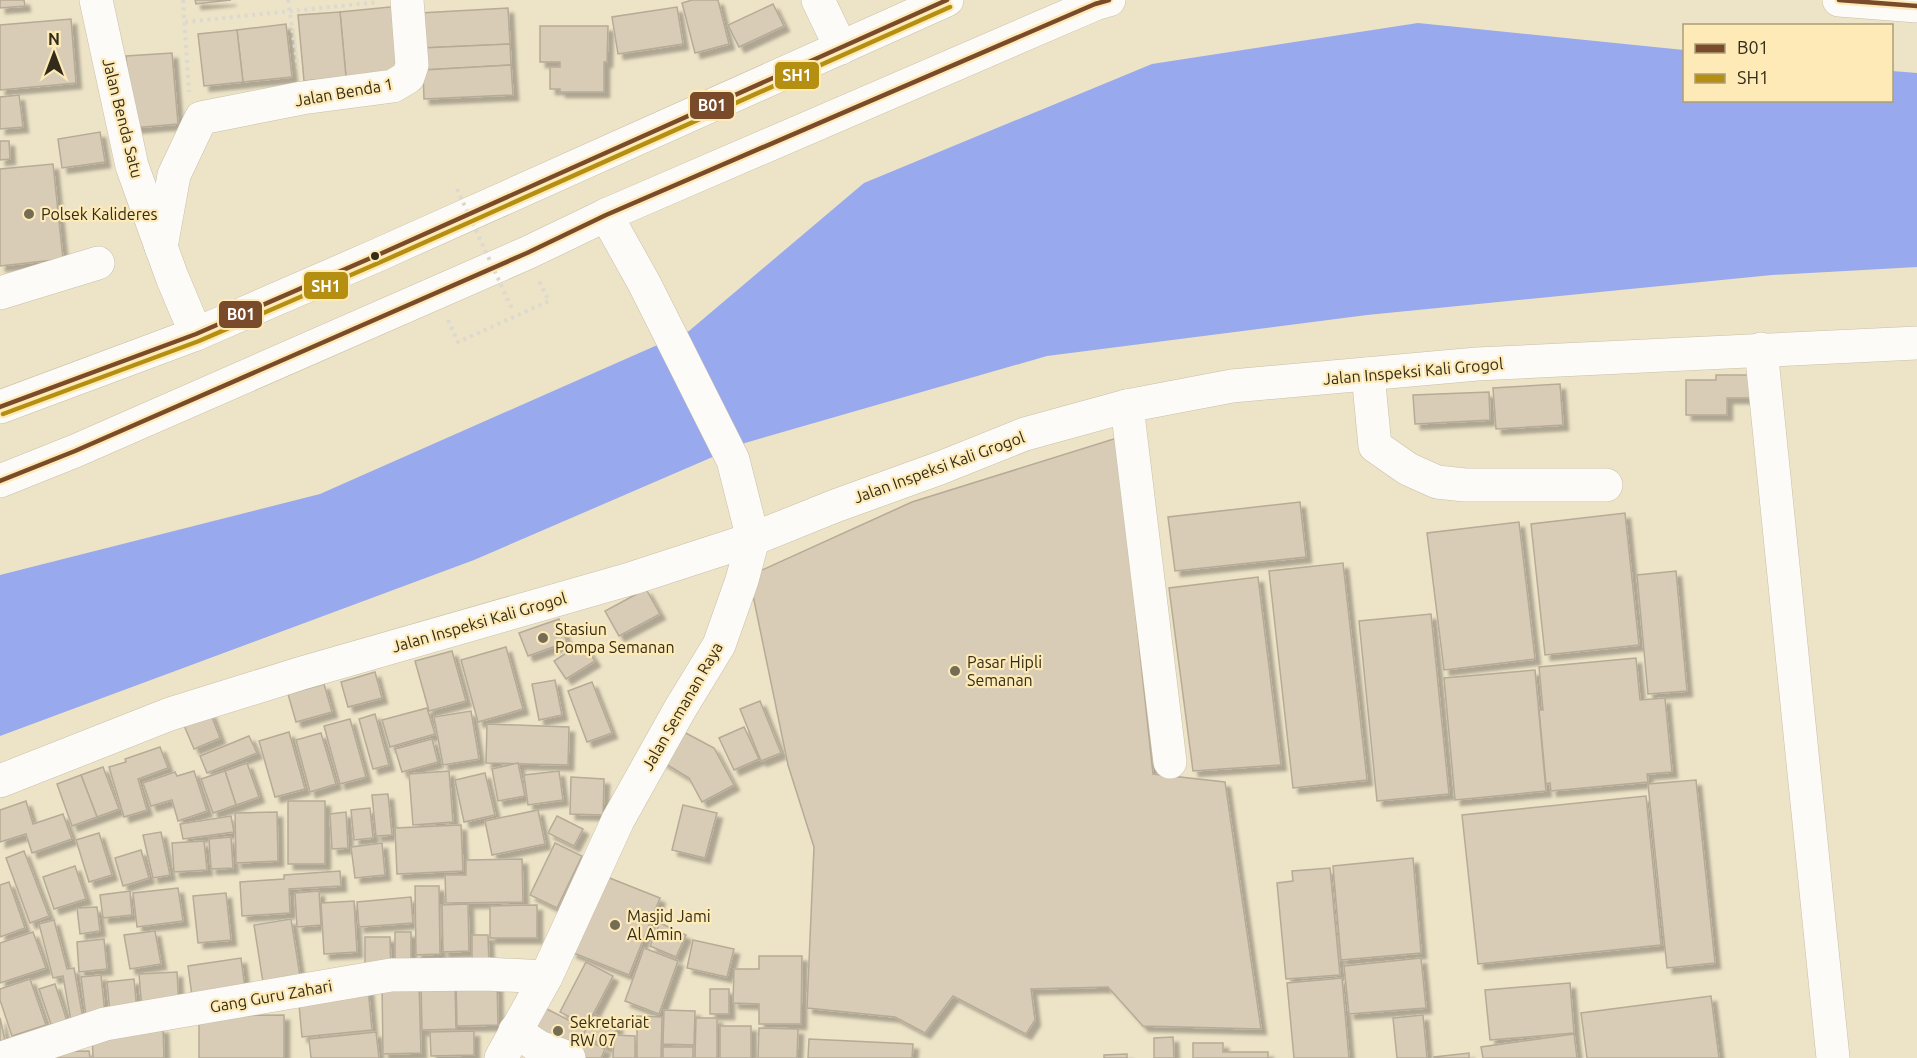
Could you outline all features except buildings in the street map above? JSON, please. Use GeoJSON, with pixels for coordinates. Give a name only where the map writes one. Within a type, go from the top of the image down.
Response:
{"type":"FeatureCollection","features":[{"type":"Feature","properties":{"kind":"main road","name":"Jalan Benda Satu"},"geometry":{"type":"LineString","coordinates":[[96,0],[132,166],[196,334]]}},
{"type":"Feature","properties":{"kind":"main road"},"geometry":{"type":"LineString","coordinates":[[818,0],[841,48]]}},
{"type":"Feature","properties":{"kind":"main road"},"geometry":{"type":"LineString","coordinates":[[1839,0],[1917,6]]}},
{"type":"Feature","properties":{"kind":"main road","name":"Jalan Benda 1"},"geometry":{"type":"LineString","coordinates":[[201,118],[302,98],[393,86],[408,77],[412,65],[395,1]]}},
{"type":"Feature","properties":{"kind":"main road"},"geometry":{"type":"LineString","coordinates":[[0,481],[75,451],[527,253],[606,215],[1100,1]]}},
{"type":"Feature","properties":{"kind":"main road"},"geometry":{"type":"LineString","coordinates":[[0,407],[196,334],[333,275],[841,48],[933,3]]}},
{"type":"Feature","properties":{"kind":"main road"},"geometry":{"type":"LineString","coordinates":[[161,247],[174,175],[201,118]]}},
{"type":"Feature","properties":{"kind":"main road","name":"Jalan Semanan Raya"},"geometry":{"type":"LineString","coordinates":[[508,1045],[546,977],[618,820],[719,645],[742,580],[753,539],[733,460],[644,283],[606,215]]}},
{"type":"Feature","properties":{"kind":"main road"},"geometry":{"type":"LineString","coordinates":[[0,293],[98,263]]}},
{"type":"Feature","properties":{"kind":"main road","name":"Jalan Inspeksi Kali Grogol"},"geometry":{"type":"LineString","coordinates":[[0,781],[170,714],[302,673],[633,578],[753,539],[1025,435],[1127,406],[1232,386],[1477,364],[1917,343]]}},
{"type":"Feature","properties":{"kind":"main road"},"geometry":{"type":"LineString","coordinates":[[1761,349],[1833,1058]]}},
{"type":"Feature","properties":{"kind":"main road"},"geometry":{"type":"LineString","coordinates":[[1368,374],[1375,446],[1408,469],[1437,482],[1606,484]]}},
{"type":"Feature","properties":{"kind":"main road"},"geometry":{"type":"LineString","coordinates":[[1127,406],[1170,762]]}},
{"type":"Feature","properties":{"kind":"main road","name":"Gang Guru Zahari"},"geometry":{"type":"LineString","coordinates":[[2,1058],[105,1024],[391,975],[486,974],[546,977]]}},
{"type":"Feature","properties":{"kind":"main road"},"geometry":{"type":"LineString","coordinates":[[508,1045],[539,1047],[569,1058]]}},
{"type":"Feature","properties":{"kind":"path"},"geometry":{"type":"LineString","coordinates":[[183,0],[191,113],[201,118]]}},
{"type":"Feature","properties":{"kind":"path"},"geometry":{"type":"LineString","coordinates":[[288,0],[302,98]]}},
{"type":"Feature","properties":{"kind":"path"},"geometry":{"type":"LineString","coordinates":[[185,22],[395,1]]}},
{"type":"Feature","properties":{"kind":"path"},"geometry":{"type":"LineString","coordinates":[[457,189],[514,314]]}},
{"type":"Feature","properties":{"kind":"path"},"geometry":{"type":"LineString","coordinates":[[458,342],[514,314],[549,301]]}},
{"type":"Feature","properties":{"kind":"water"},"geometry":{"type":"Polygon","coordinates":[[[1418,23],[1683,50],[1683,102],[1893,102],[1893,71],[1917,73],[1917,267],[1772,275],[1367,315],[1047,356],[745,443],[474,560],[0,736],[0,575],[320,494],[689,331],[864,183],[1152,64],[1418,23]]]}},
{"type":"Feature","properties":{"kind":"transit line","name":"B01"},"geometry":{"type":"LineString","coordinates":[[0,407],[196,334],[947,0]]}},
{"type":"Feature","properties":{"kind":"transit line","name":"B01"},"geometry":{"type":"LineString","coordinates":[[0,481],[75,451],[527,253],[606,215],[1095,4],[1109,0]]}},
{"type":"Feature","properties":{"kind":"transit line","name":"B01"},"geometry":{"type":"LineString","coordinates":[[1839,0],[1917,6]]}},
{"type":"Feature","properties":{"kind":"transit line","name":"SH1"},"geometry":{"type":"LineString","coordinates":[[3,414],[199,341],[950,7]]}},
{"type":"Feature","properties":{"kind":"place","name":"Polsek Kalideres"},"geometry":{"type":"Point","coordinates":[29,214]}},
{"type":"Feature","properties":{"kind":"place","name":"Stasiun Pompa Semanan"},"geometry":{"type":"Point","coordinates":[543,638]}},
{"type":"Feature","properties":{"kind":"place","name":"Pasar Hipli Semanan"},"geometry":{"type":"Point","coordinates":[955,671]}},
{"type":"Feature","properties":{"kind":"place","name":"Masjid Jami Al Amin"},"geometry":{"type":"Point","coordinates":[615,925]}},
{"type":"Feature","properties":{"kind":"place","name":"Sekretariat RW 07"},"geometry":{"type":"Point","coordinates":[558,1031]}}]}
